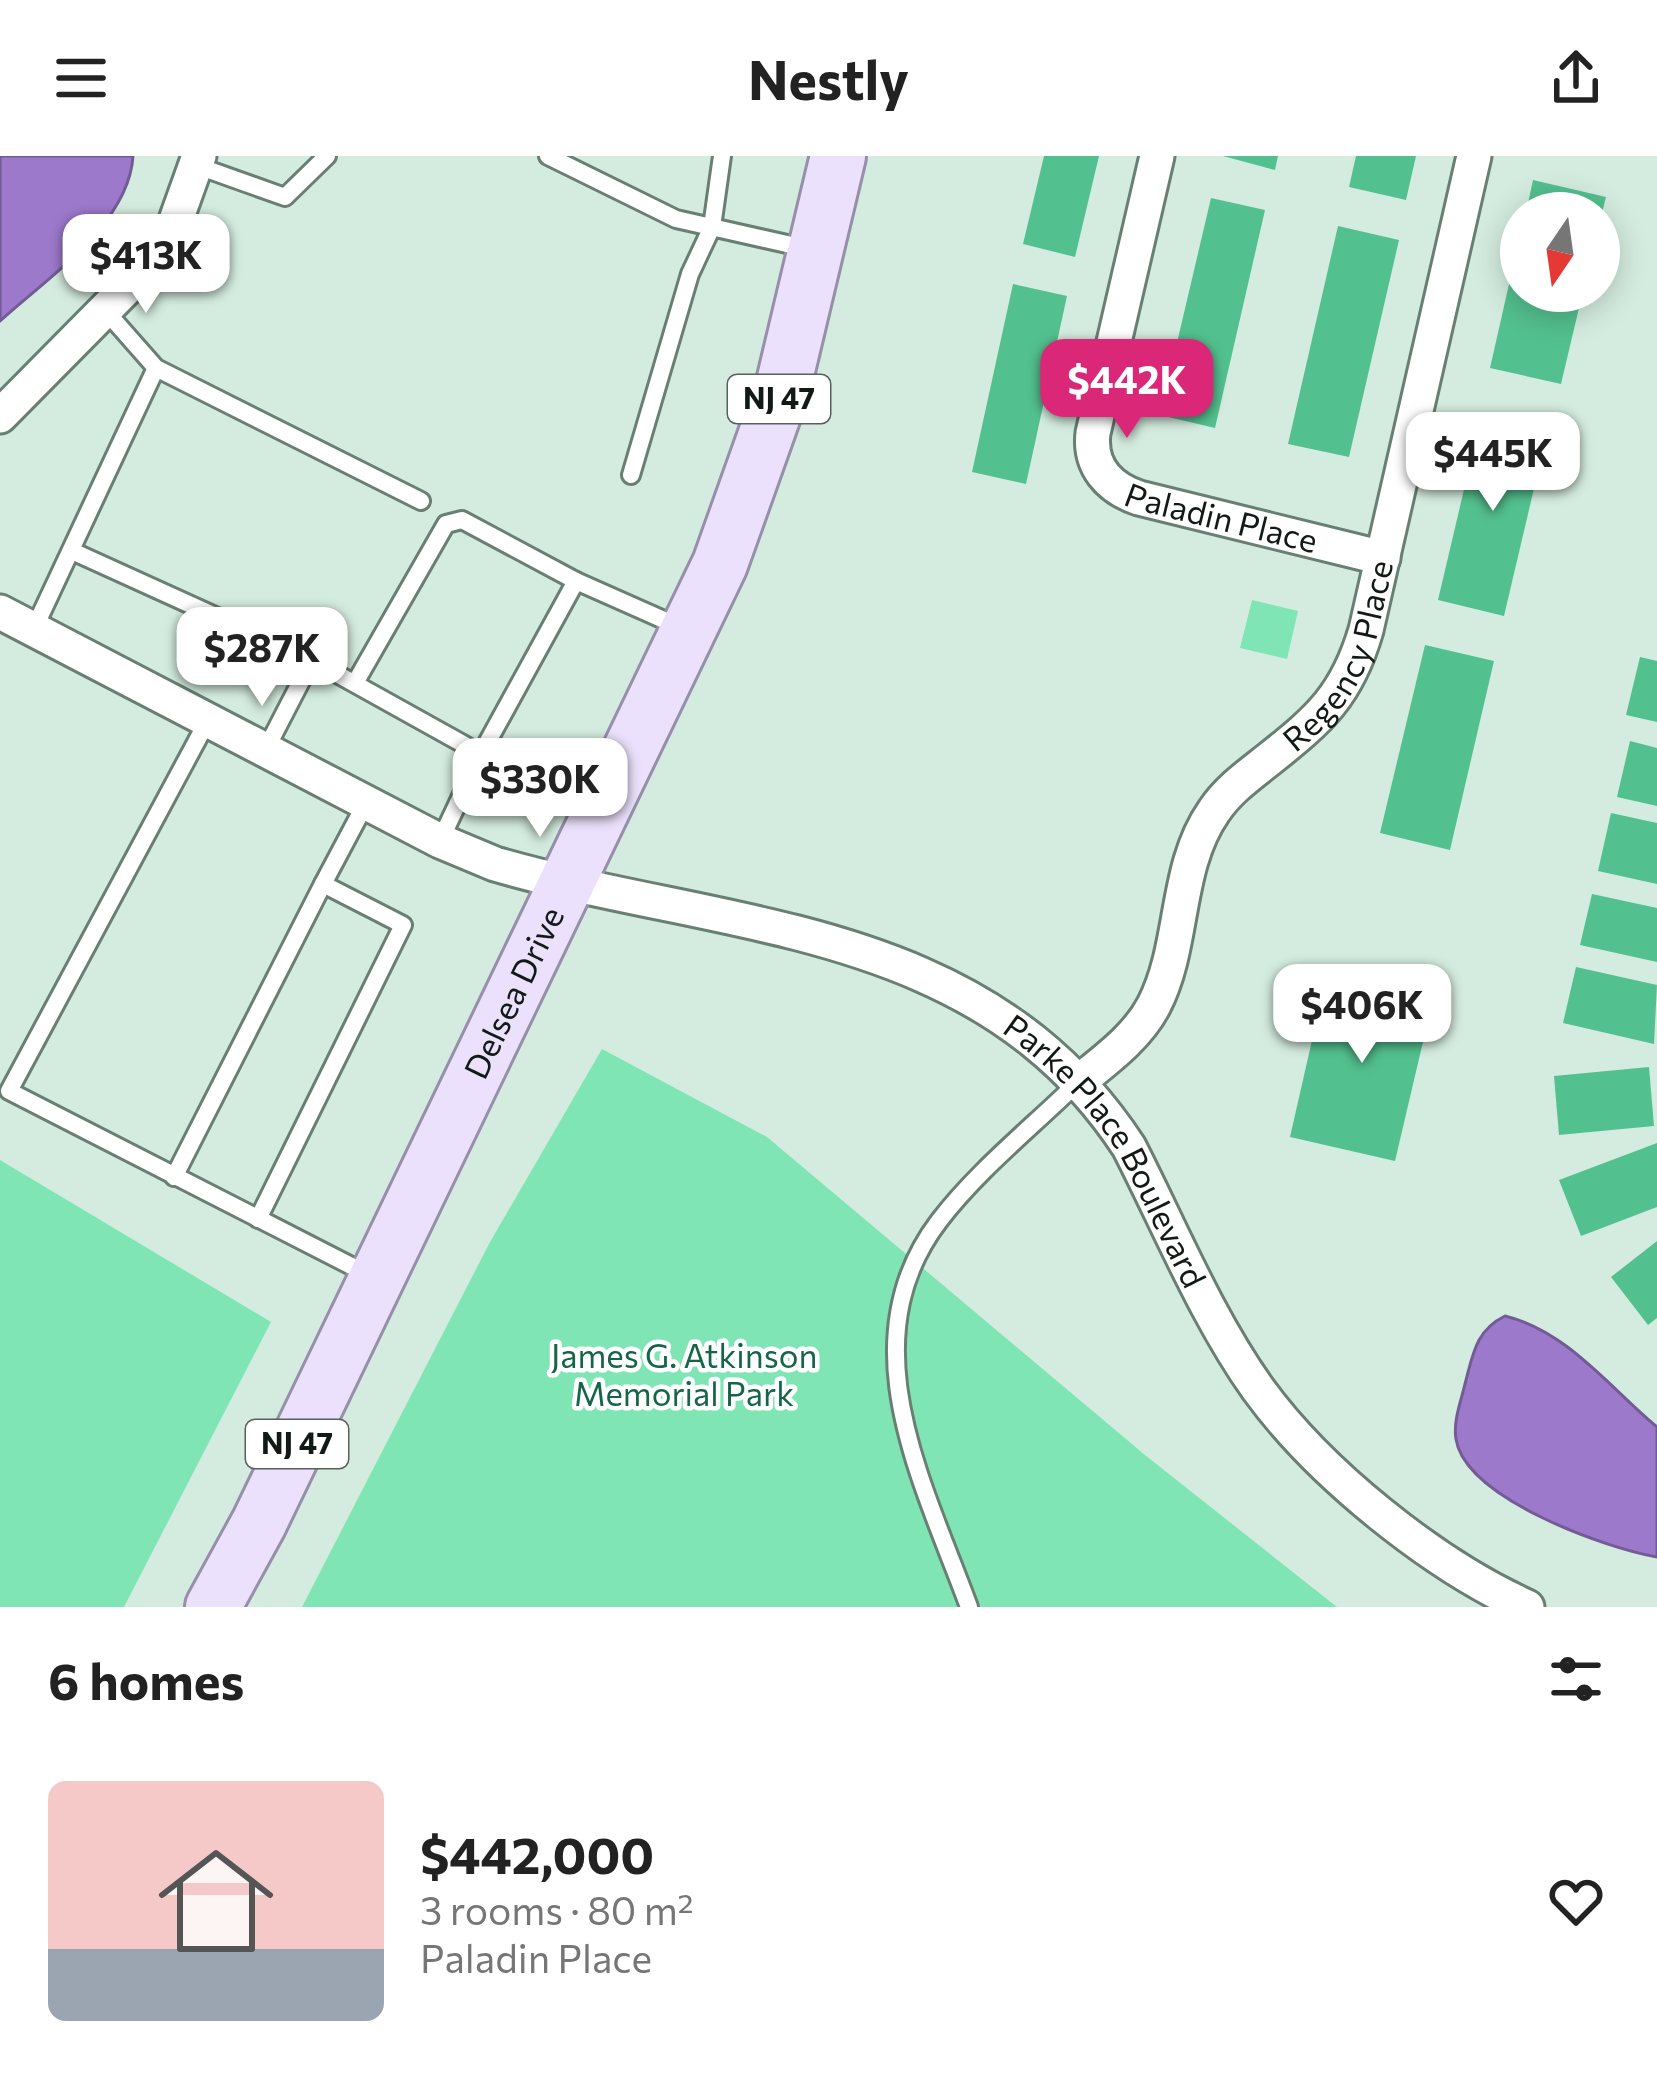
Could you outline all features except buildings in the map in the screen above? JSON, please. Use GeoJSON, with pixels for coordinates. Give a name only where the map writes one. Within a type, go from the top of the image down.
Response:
{"type":"FeatureCollection","features":[{"type":"Feature","properties":{"kind":"main road","name":"Delsea Drive"},"geometry":{"type":"LineString","coordinates":[[213,1607],[377,1279],[737,520],[776,408],[838,156]]}},
{"type":"Feature","properties":{"kind":"street","name":"Paladin Place"},"geometry":{"type":"LineString","coordinates":[[1157,156],[1093,433],[1093,455],[1099,469],[1116,488],[1139,498],[1383,558]]}},
{"type":"Feature","properties":{"kind":"street","name":"Regency Place"},"geometry":{"type":"LineString","coordinates":[[1076,1084],[1112,1054],[1152,1008],[1165,977],[1188,872],[1216,807],[1315,723],[1349,678],[1383,558],[1474,156]]}},
{"type":"Feature","properties":{"kind":"street"},"geometry":{"type":"LineString","coordinates":[[0,416],[166,248],[197,161]]}},
{"type":"Feature","properties":{"kind":"street","name":"Parke Place Boulevard"},"geometry":{"type":"LineString","coordinates":[[0,612],[440,842],[495,864],[808,934],[881,956],[976,1001],[1028,1038],[1109,1118],[1129,1147],[1230,1343],[1256,1386],[1296,1435],[1324,1465],[1438,1556],[1527,1607]]}},
{"type":"Feature","properties":{"kind":"lane"},"geometry":{"type":"LineString","coordinates":[[197,161],[285,197],[327,156]]}},
{"type":"Feature","properties":{"kind":"lane"},"geometry":{"type":"LineString","coordinates":[[548,156],[676,218],[816,251]]}},
{"type":"Feature","properties":{"kind":"lane"},"geometry":{"type":"LineString","coordinates":[[631,475],[690,274],[712,227],[722,156]]}},
{"type":"Feature","properties":{"kind":"lane"},"geometry":{"type":"LineString","coordinates":[[104,309],[156,368],[421,501]]}},
{"type":"Feature","properties":{"kind":"lane"},"geometry":{"type":"LineString","coordinates":[[33,632],[156,368]]}},
{"type":"Feature","properties":{"kind":"lane"},"geometry":{"type":"LineString","coordinates":[[355,683],[446,524],[462,520],[576,581],[688,631]]}},
{"type":"Feature","properties":{"kind":"lane"},"geometry":{"type":"LineString","coordinates":[[72,551],[312,660],[481,754]]}},
{"type":"Feature","properties":{"kind":"lane"},"geometry":{"type":"LineString","coordinates":[[440,842],[481,754],[576,581]]}},
{"type":"Feature","properties":{"kind":"lane"},"geometry":{"type":"LineString","coordinates":[[266,749],[312,660]]}},
{"type":"Feature","properties":{"kind":"lane"},"geometry":{"type":"LineString","coordinates":[[208,720],[9,1091],[377,1279]]}},
{"type":"Feature","properties":{"kind":"lane"},"geometry":{"type":"LineString","coordinates":[[174,1177],[367,801]]}},
{"type":"Feature","properties":{"kind":"lane"},"geometry":{"type":"LineString","coordinates":[[258,1219],[403,925],[323,884]]}},
{"type":"Feature","properties":{"kind":"lane"},"geometry":{"type":"LineString","coordinates":[[969,1607],[902,1419],[894,1368],[896,1326],[918,1254],[942,1216],[1076,1084]]}},
{"type":"Feature","properties":{"kind":"green space"},"geometry":{"type":"Polygon","coordinates":[[[1252,600],[1298,611],[1287,659],[1240,648],[1252,600]]]}},
{"type":"Feature","properties":{"kind":"green space","name":"James G. Atkinson Memorial Park"},"geometry":{"type":"Polygon","coordinates":[[[602,1049],[767,1137],[1145,1455],[1337,1607],[302,1607],[490,1242],[602,1049]]]}},
{"type":"Feature","properties":{"kind":"green space"},"geometry":{"type":"Polygon","coordinates":[[[0,1160],[271,1322],[124,1607],[0,1607],[0,1160]]]}},
{"type":"Feature","properties":{"kind":"shaded area"},"geometry":{"type":"Polygon","coordinates":[[[0,156],[133,156],[128,181],[102,227],[0,321],[0,156]]]}},
{"type":"Feature","properties":{"kind":"shaded area"},"geometry":{"type":"Polygon","coordinates":[[[1505,1316],[1568,1347],[1657,1427],[1657,1557],[1540,1517],[1484,1481],[1465,1461],[1456,1425],[1471,1363],[1482,1336],[1505,1316]]]}}]}
